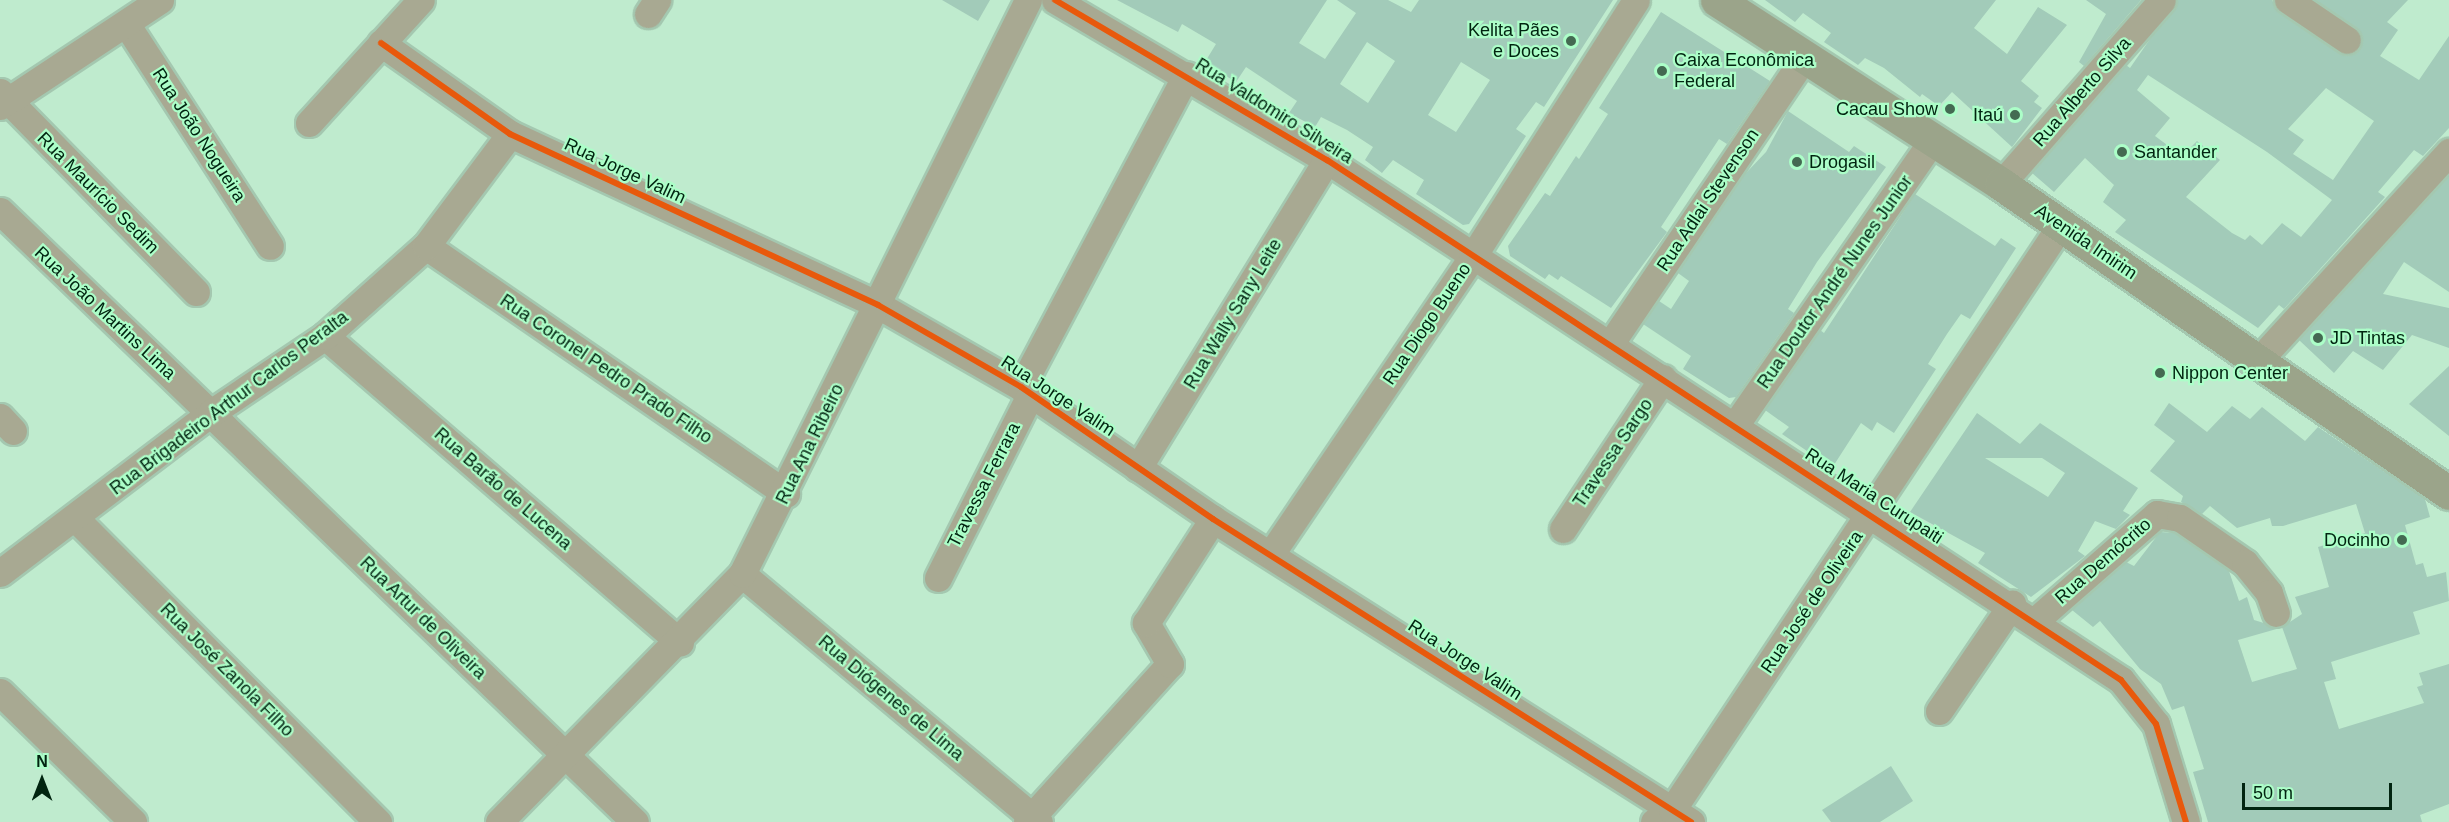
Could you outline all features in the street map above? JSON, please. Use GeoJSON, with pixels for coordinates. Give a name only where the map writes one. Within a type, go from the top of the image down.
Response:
{"type":"FeatureCollection","features":[{"type":"Feature","properties":{"kind":"main road","name":"Avenida Imirim"},"geometry":{"type":"LineString","coordinates":[[1730,3],[1805,57],[2001,183],[2259,360],[2448,496]]}},
{"type":"Feature","properties":{"kind":"street"},"geometry":{"type":"LineString","coordinates":[[2,100],[127,25],[160,0]]}},
{"type":"Feature","properties":{"kind":"street"},"geometry":{"type":"LineString","coordinates":[[309,123],[421,0]]}},
{"type":"Feature","properties":{"kind":"street","name":"Rua Ana Ribeiro"},"geometry":{"type":"LineString","coordinates":[[499,822],[567,757],[680,642],[742,574],[786,493],[1028,0]]}},
{"type":"Feature","properties":{"kind":"street","name":"Rua Valdomiro Silveira"},"geometry":{"type":"LineString","coordinates":[[1055,0],[1327,160],[1473,256]]}},
{"type":"Feature","properties":{"kind":"street","name":"Rua Diogo Bueno"},"geometry":{"type":"LineString","coordinates":[[1271,554],[1473,256],[1636,0]]}},
{"type":"Feature","properties":{"kind":"street","name":"Rua Alberto Silva"},"geometry":{"type":"LineString","coordinates":[[2001,183],[2162,0]]}},
{"type":"Feature","properties":{"kind":"street"},"geometry":{"type":"LineString","coordinates":[[2288,0],[2348,40]]}},
{"type":"Feature","properties":{"kind":"street","name":"Rua João Nogueira"},"geometry":{"type":"LineString","coordinates":[[127,25],[270,246]]}},
{"type":"Feature","properties":{"kind":"street","name":"Rua Jorge Valim"},"geometry":{"type":"LineString","coordinates":[[381,43],[510,134],[878,305],[1026,390],[1213,519],[1271,554],[1672,818]]}},
{"type":"Feature","properties":{"kind":"street","name":"Rua Adlai Stevenson"},"geometry":{"type":"LineString","coordinates":[[1611,343],[1805,57]]}},
{"type":"Feature","properties":{"kind":"street","name":"Travessa Ferrara"},"geometry":{"type":"LineString","coordinates":[[938,578],[1026,390],[1186,75]]}},
{"type":"Feature","properties":{"kind":"street","name":"Rua Maurício Sedim"},"geometry":{"type":"LineString","coordinates":[[2,100],[196,292]]}},
{"type":"Feature","properties":{"kind":"street","name":"Rua Brigadeiro Arthur Carlos Peralta"},"geometry":{"type":"LineString","coordinates":[[0,573],[76,519],[211,413],[325,336],[426,246],[510,134]]}},
{"type":"Feature","properties":{"kind":"street","name":"Rua Doutor André Nunes Junior"},"geometry":{"type":"LineString","coordinates":[[1736,424],[1933,140]]}},
{"type":"Feature","properties":{"kind":"street"},"geometry":{"type":"LineString","coordinates":[[2259,360],[2449,152]]}},
{"type":"Feature","properties":{"kind":"street","name":"Rua Wally Sany Leite"},"geometry":{"type":"LineString","coordinates":[[1138,468],[1327,160]]}},
{"type":"Feature","properties":{"kind":"street","name":"Rua José de Oliveira"},"geometry":{"type":"LineString","coordinates":[[1672,818],[2061,225]]}},
{"type":"Feature","properties":{"kind":"street","name":"Rua João Martins Lima"},"geometry":{"type":"LineString","coordinates":[[5,227],[211,413]]}},
{"type":"Feature","properties":{"kind":"street","name":"Rua Coronel Pedro Prado Filho"},"geometry":{"type":"LineString","coordinates":[[426,246],[786,493]]}},
{"type":"Feature","properties":{"kind":"street","name":"Rua Maria Curupaiti"},"geometry":{"type":"LineString","coordinates":[[1473,256],[2012,604],[2121,680],[2147,707],[2186,822]]}},
{"type":"Feature","properties":{"kind":"street","name":"Rua Barão de Lucena"},"geometry":{"type":"LineString","coordinates":[[325,336],[680,642]]}},
{"type":"Feature","properties":{"kind":"street","name":"Travessa Sargo"},"geometry":{"type":"LineString","coordinates":[[1563,529],[1663,378]]}},
{"type":"Feature","properties":{"kind":"street","name":"Rua Artur de Oliveira"},"geometry":{"type":"LineString","coordinates":[[211,413],[635,822]]}},
{"type":"Feature","properties":{"kind":"street","name":"Rua Demócrito"},"geometry":{"type":"LineString","coordinates":[[2036,620],[2145,522],[2169,514],[2245,563],[2269,593],[2276,612]]}},
{"type":"Feature","properties":{"kind":"street","name":"Rua José Zanola Filho"},"geometry":{"type":"LineString","coordinates":[[76,519],[378,822]]}},
{"type":"Feature","properties":{"kind":"street"},"geometry":{"type":"LineString","coordinates":[[1033,820],[1170,664],[1146,623],[1213,519]]}},
{"type":"Feature","properties":{"kind":"street","name":"Rua Diógenes de Lima"},"geometry":{"type":"LineString","coordinates":[[742,574],[1033,820]]}},
{"type":"Feature","properties":{"kind":"street"},"geometry":{"type":"LineString","coordinates":[[1939,711],[2012,604]]}},
{"type":"Feature","properties":{"kind":"street"},"geometry":{"type":"LineString","coordinates":[[0,692],[133,822]]}},
{"type":"Feature","properties":{"kind":"building"},"geometry":{"type":"Polygon","coordinates":[[[942,0],[990,0],[978,21],[942,0]]]}},
{"type":"Feature","properties":{"kind":"building"},"geometry":{"type":"Polygon","coordinates":[[[1117,0],[1327,0],[1299,43],[1325,59],[1356,13],[1337,0],[1388,0],[1411,12],[1419,0],[1613,0],[1544,107],[1536,102],[1516,129],[1526,136],[1469,224],[1463,225],[1416,194],[1424,180],[1393,160],[1382,173],[1365,160],[1373,147],[1321,117],[1315,127],[1289,113],[1297,101],[1246,67],[1236,82],[1205,62],[1216,44],[1182,24],[1178,32],[1117,0]],[[1367,42],[1340,84],[1368,103],[1395,61],[1367,42]],[[1461,62],[1428,115],[1456,132],[1490,80],[1461,62]]]}},
{"type":"Feature","properties":{"kind":"building"},"geometry":{"type":"Polygon","coordinates":[[[1765,0],[1996,0],[1974,28],[2007,54],[2038,7],[2067,25],[2021,81],[2039,96],[2034,102],[2042,108],[2012,147],[1952,92],[1939,106],[1922,94],[1920,97],[1884,68],[1865,58],[1858,65],[1824,42],[1831,33],[1803,13],[1795,22],[1765,0]]]}},
{"type":"Feature","properties":{"kind":"building"},"geometry":{"type":"Polygon","coordinates":[[[2086,0],[2141,0],[2084,66],[2079,62],[2106,14],[2086,0]]]}},
{"type":"Feature","properties":{"kind":"building"},"geometry":{"type":"Polygon","coordinates":[[[2177,0],[2272,0],[2279,13],[2346,56],[2360,48],[2361,33],[2316,0],[2408,0],[2387,22],[2398,30],[2380,56],[2419,80],[2449,36],[2449,128],[2423,156],[2414,150],[2378,192],[2385,197],[2284,309],[2279,305],[2258,328],[2115,232],[2126,220],[2103,202],[2114,185],[2085,158],[2054,192],[2032,173],[2126,65],[2130,68],[2177,0]],[[2148,75],[2137,90],[2170,118],[2155,136],[2182,156],[2197,141],[2220,160],[2186,197],[2232,233],[2245,240],[2250,235],[2262,245],[2282,223],[2301,237],[2332,200],[2267,152],[2148,75]],[[2326,88],[2288,129],[2304,140],[2293,154],[2333,180],[2374,121],[2326,88]]]}},
{"type":"Feature","properties":{"kind":"building"},"geometry":{"type":"Polygon","coordinates":[[[1661,12],[1770,81],[1727,144],[1719,139],[1661,227],[1667,232],[1611,308],[1561,276],[1558,280],[1549,274],[1545,279],[1510,256],[1508,246],[1545,193],[1550,196],[1576,156],[1579,159],[1608,114],[1599,108],[1661,12]]]}},
{"type":"Feature","properties":{"kind":"building"},"geometry":{"type":"Polygon","coordinates":[[[1788,111],[1849,152],[1854,146],[1886,167],[1817,262],[1788,309],[1794,313],[1736,397],[1729,398],[1683,369],[1691,356],[1643,324],[1659,301],[1671,309],[1689,281],[1678,273],[1745,174],[1766,152],[1788,111]]]}},
{"type":"Feature","properties":{"kind":"building"},"geometry":{"type":"Polygon","coordinates":[[[2449,175],[2449,292],[2404,262],[2383,294],[2449,308],[2449,348],[2412,335],[2383,370],[2353,351],[2334,373],[2299,340],[2449,175]]]}},
{"type":"Feature","properties":{"kind":"building"},"geometry":{"type":"Polygon","coordinates":[[[1915,194],[1995,246],[2001,238],[2016,248],[1970,319],[1961,314],[1947,334],[1928,364],[1936,369],[1894,433],[1877,422],[1872,431],[1861,423],[1832,468],[1782,434],[1789,427],[1765,410],[1820,330],[1824,333],[1915,194]]]}},
{"type":"Feature","properties":{"kind":"building"},"geometry":{"type":"Polygon","coordinates":[[[2449,366],[2449,436],[2409,404],[2449,366]]]}},
{"type":"Feature","properties":{"kind":"building"},"geometry":{"type":"Polygon","coordinates":[[[2169,403],[2207,432],[2232,406],[2250,419],[2262,407],[2305,441],[2318,427],[2425,499],[2430,517],[2405,525],[2416,565],[2423,563],[2427,577],[2446,572],[2449,601],[2413,612],[2420,634],[2331,662],[2336,679],[2324,682],[2339,729],[2424,703],[2417,687],[2423,685],[2419,673],[2449,664],[2449,804],[2420,815],[2422,822],[2208,822],[2193,772],[2204,769],[2184,706],[2172,710],[2161,684],[2140,669],[2100,621],[2093,627],[2072,610],[2126,562],[2134,566],[2160,532],[2174,533],[2229,571],[2239,601],[2247,597],[2254,620],[2280,628],[2238,640],[2252,682],[2297,669],[2282,627],[2302,614],[2295,597],[2329,587],[2318,547],[2365,533],[2356,504],[2283,526],[2272,526],[2270,518],[2237,528],[2210,506],[2202,514],[2181,502],[2183,496],[2150,471],[2175,441],[2154,425],[2169,403]]]}},
{"type":"Feature","properties":{"kind":"building"},"geometry":{"type":"Polygon","coordinates":[[[1977,413],[2020,444],[2040,423],[2138,488],[2123,511],[2130,515],[2116,529],[2095,521],[2078,551],[2085,556],[2031,597],[1978,563],[1985,553],[1910,512],[1977,413]],[[1985,458],[2048,497],[2065,473],[2042,458],[1985,458]]]}},
{"type":"Feature","properties":{"kind":"building"},"geometry":{"type":"Polygon","coordinates":[[[1891,766],[1913,801],[1880,822],[1831,822],[1822,810],[1891,766]]]}},
{"type":"Feature","properties":{"kind":"cycle path"},"geometry":{"type":"LineString","coordinates":[[1055,0],[1327,160],[2121,680],[2156,724],[2186,822]]}},
{"type":"Feature","properties":{"kind":"cycle path"},"geometry":{"type":"LineString","coordinates":[[381,43],[510,134],[878,305],[1021,387],[1213,519],[1691,822]]}},
{"type":"Feature","properties":{"kind":"place","name":"Kelita Pães e Doces"},"geometry":{"type":"Point","coordinates":[1571,41]}},
{"type":"Feature","properties":{"kind":"place","name":"Caixa Econômica Federal"},"geometry":{"type":"Point","coordinates":[1662,71]}},
{"type":"Feature","properties":{"kind":"place","name":"Cacau Show"},"geometry":{"type":"Point","coordinates":[1950,109]}},
{"type":"Feature","properties":{"kind":"place","name":"Itaú"},"geometry":{"type":"Point","coordinates":[2015,115]}},
{"type":"Feature","properties":{"kind":"place","name":"Santander"},"geometry":{"type":"Point","coordinates":[2122,152]}},
{"type":"Feature","properties":{"kind":"place","name":"Drogasil"},"geometry":{"type":"Point","coordinates":[1797,162]}},
{"type":"Feature","properties":{"kind":"place","name":"JD Tintas"},"geometry":{"type":"Point","coordinates":[2318,338]}},
{"type":"Feature","properties":{"kind":"place","name":"Nippon Center"},"geometry":{"type":"Point","coordinates":[2160,373]}},
{"type":"Feature","properties":{"kind":"place","name":"Docinho"},"geometry":{"type":"Point","coordinates":[2402,540]}}]}
